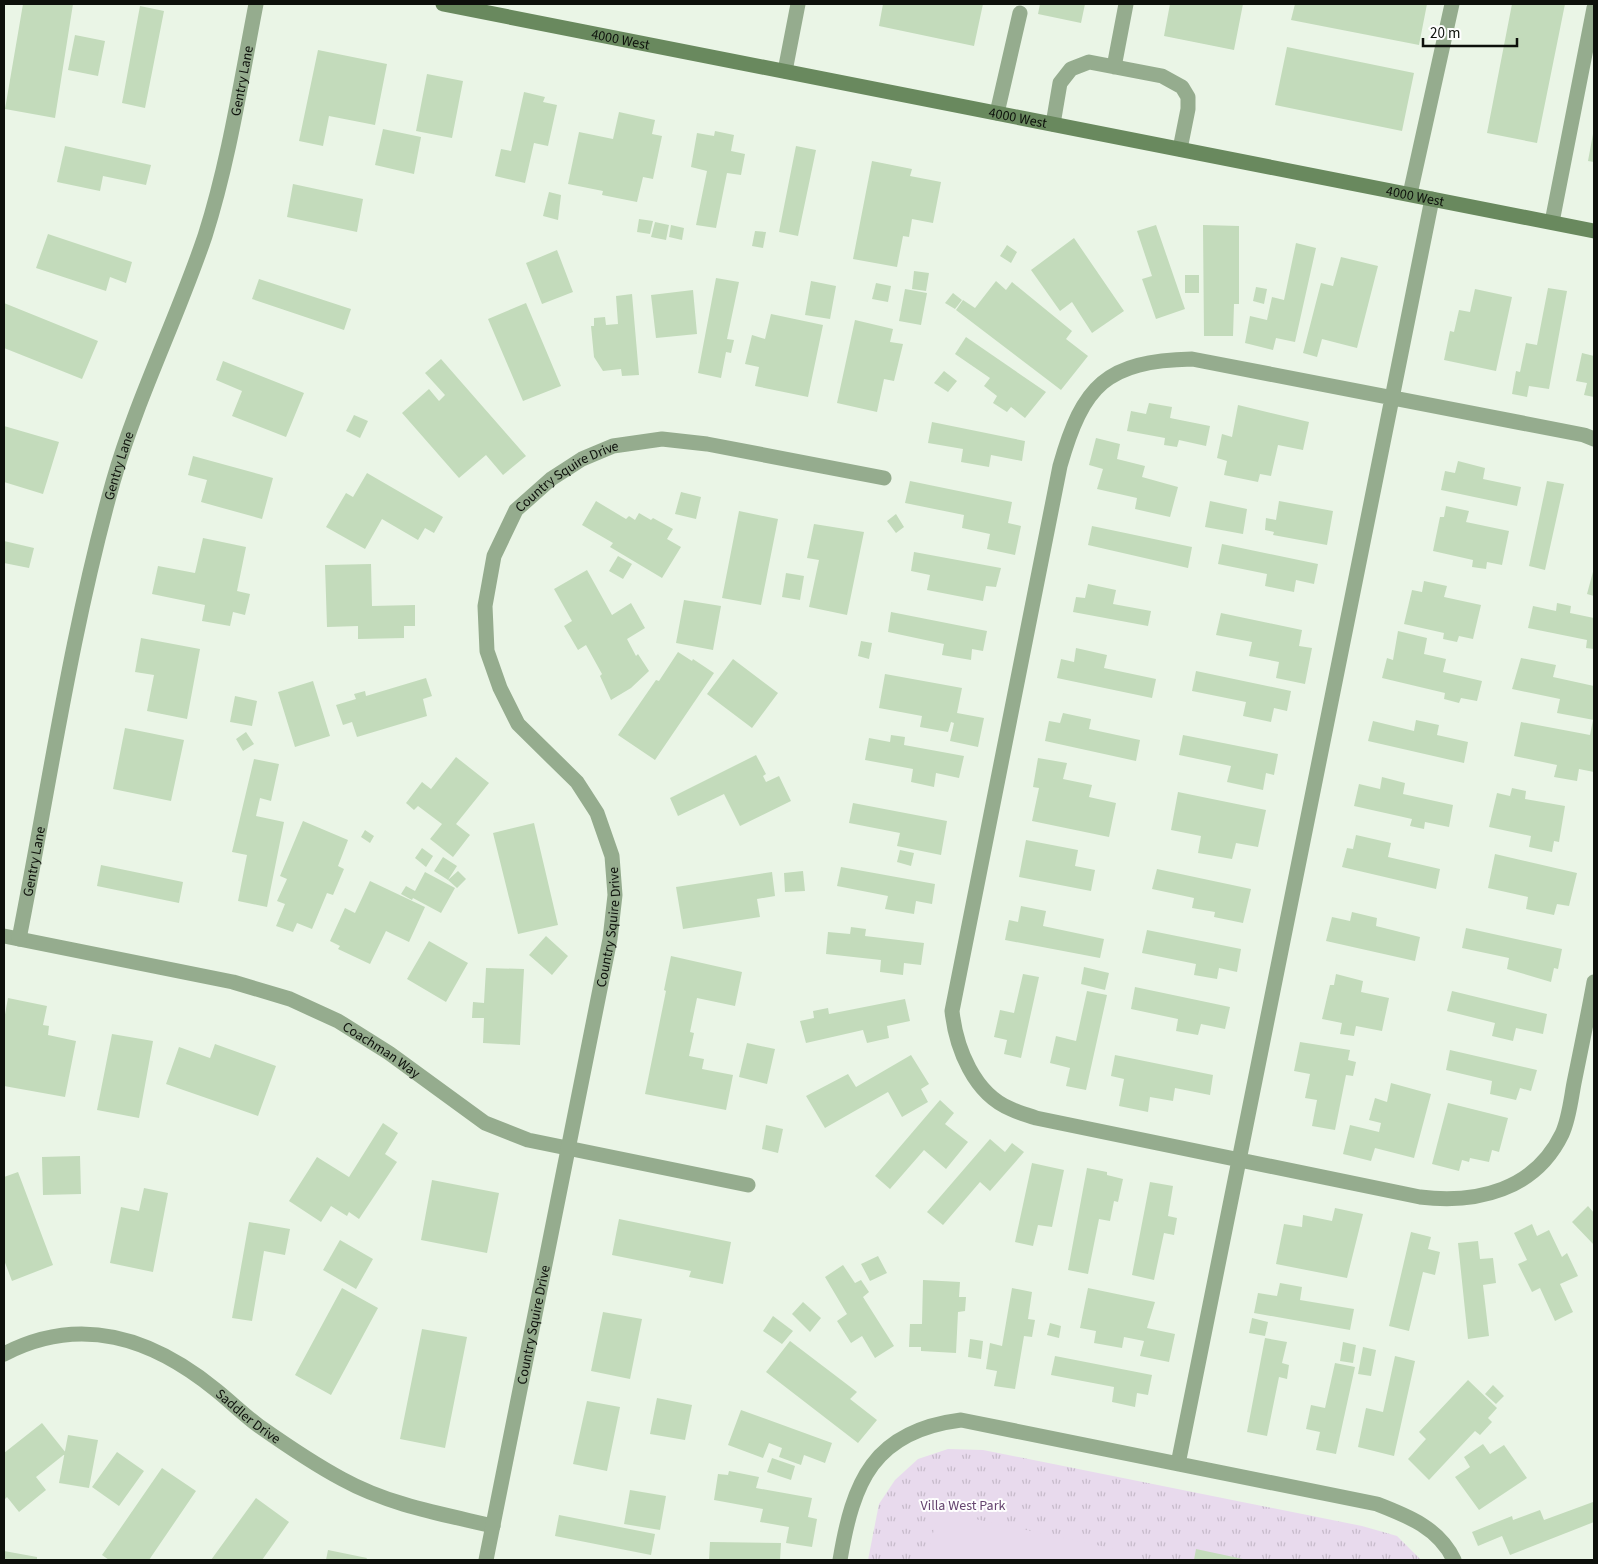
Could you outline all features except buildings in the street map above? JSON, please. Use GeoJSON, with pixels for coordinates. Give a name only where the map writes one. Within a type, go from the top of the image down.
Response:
{"type":"FeatureCollection","features":[{"type":"Feature","properties":{"kind":"main road","name":"4000 West"},"geometry":{"type":"LineString","coordinates":[[443,4],[1594,231]]}},
{"type":"Feature","properties":{"kind":"street","name":"Gentry Lane"},"geometry":{"type":"LineString","coordinates":[[19,939],[91,566],[114,480],[134,417],[186,292],[206,233],[224,169],[256,4]]}},
{"type":"Feature","properties":{"kind":"street"},"geometry":{"type":"LineString","coordinates":[[785,71],[798,4]]}},
{"type":"Feature","properties":{"kind":"street"},"geometry":{"type":"LineString","coordinates":[[1114,67],[1126,4]]}},
{"type":"Feature","properties":{"kind":"street"},"geometry":{"type":"LineString","coordinates":[[1410,194],[1452,4]]}},
{"type":"Feature","properties":{"kind":"street"},"geometry":{"type":"LineString","coordinates":[[1552,222],[1594,8]]}},
{"type":"Feature","properties":{"kind":"street"},"geometry":{"type":"LineString","coordinates":[[997,113],[1020,13]]}},
{"type":"Feature","properties":{"kind":"street"},"geometry":{"type":"LineString","coordinates":[[1053,124],[1060,83],[1071,69],[1089,62],[1162,76],[1182,87],[1188,97],[1188,109],[1180,149]]}},
{"type":"Feature","properties":{"kind":"street"},"geometry":{"type":"LineString","coordinates":[[1178,1464],[1432,199]]}},
{"type":"Feature","properties":{"kind":"street"},"geometry":{"type":"LineString","coordinates":[[1594,439],[1584,435],[1192,360],[1158,360],[1127,368],[1102,384],[1083,403],[1070,431],[1060,466],[958,973],[952,1011],[954,1032],[960,1050],[972,1074],[991,1096],[1010,1109],[1036,1118],[1420,1197],[1444,1200],[1478,1197],[1508,1187],[1535,1172],[1549,1156],[1563,1133],[1594,982]]}},
{"type":"Feature","properties":{"kind":"street","name":"Country Squire Drive"},"geometry":{"type":"LineString","coordinates":[[486,1560],[610,939],[614,895],[612,856],[597,813],[577,782],[518,724],[500,688],[487,651],[485,606],[494,556],[516,510],[551,479],[582,459],[612,446],[662,439],[707,444],[884,478]]}},
{"type":"Feature","properties":{"kind":"street","name":"Coachman Way"},"geometry":{"type":"LineString","coordinates":[[4,936],[232,982],[290,999],[338,1021],[389,1053],[485,1123],[528,1140],[748,1185]]}},
{"type":"Feature","properties":{"kind":"street","name":"Saddler Drive"},"geometry":{"type":"LineString","coordinates":[[4,1354],[40,1338],[77,1334],[115,1337],[146,1345],[180,1363],[216,1389],[258,1426],[343,1480],[383,1498],[493,1526]]}},
{"type":"Feature","properties":{"kind":"street"},"geometry":{"type":"LineString","coordinates":[[840,1560],[850,1508],[866,1472],[887,1450],[910,1433],[934,1424],[961,1420],[1377,1504],[1415,1519],[1441,1540],[1454,1560]]}},
{"type":"Feature","properties":{"kind":"green space","name":"Villa West Park"},"geometry":{"type":"Polygon","coordinates":[[[948,1449],[983,1450],[1362,1526],[1397,1536],[1421,1560],[868,1560],[879,1504],[895,1480],[918,1459],[948,1449]]]}},
{"type":"Feature","properties":{"kind":"green space"},"geometry":{"type":"Polygon","coordinates":[[[938,1511],[1133,1553],[1132,1560],[927,1560],[938,1511]]]}}]}
